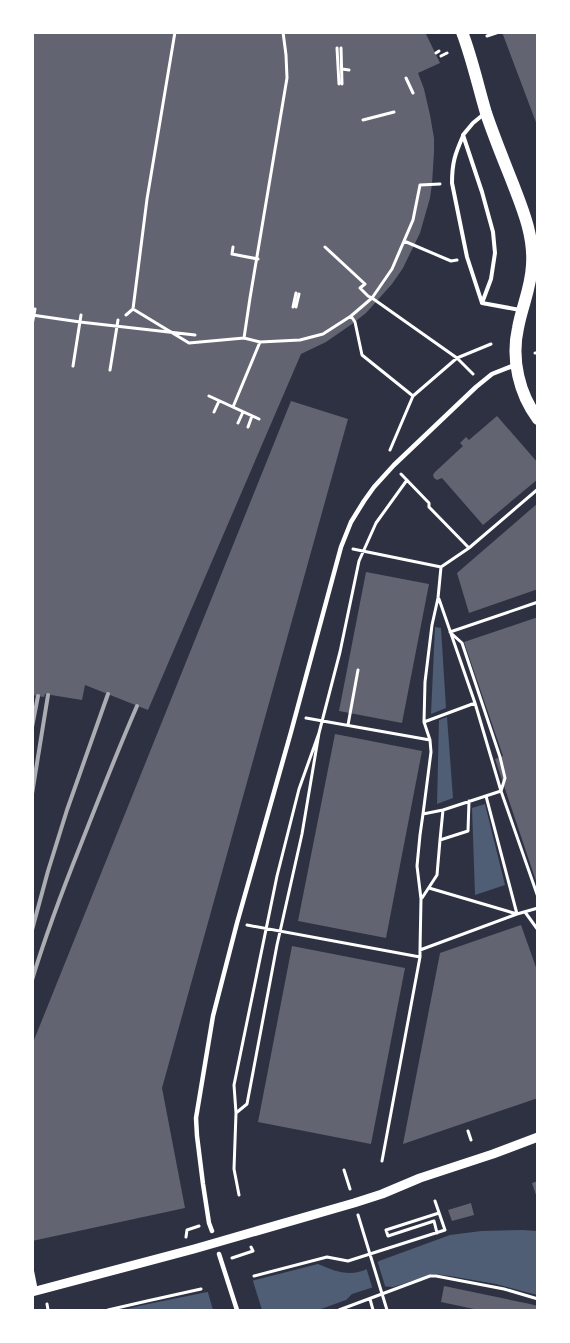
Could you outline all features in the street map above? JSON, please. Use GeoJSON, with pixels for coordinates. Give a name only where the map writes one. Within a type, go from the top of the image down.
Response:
{"type":"FeatureCollection","features":[{"type":"Feature","properties":{"kind":"main road"},"geometry":{"type":"LineString","coordinates":[[462,32],[486,112],[524,213],[531,239],[532,276],[518,328],[516,364],[523,392],[538,419]]}},
{"type":"Feature","properties":{"kind":"street"},"geometry":{"type":"LineString","coordinates":[[212,1231],[207,1210],[197,1136],[197,1109],[213,1016],[341,547],[364,501],[394,465],[476,387],[492,374],[516,364]]}},
{"type":"Feature","properties":{"kind":"street"},"geometry":{"type":"LineString","coordinates":[[34,1292],[338,1208],[382,1194],[420,1178],[494,1154],[538,1137]]}},
{"type":"Feature","properties":{"kind":"street"},"geometry":{"type":"LineString","coordinates":[[219,1254],[237,1310]]}},
{"type":"Feature","properties":{"kind":"lane"},"geometry":{"type":"LineString","coordinates":[[482,303],[467,257],[452,183],[452,171],[454,155],[463,136],[473,123],[486,112]]}},
{"type":"Feature","properties":{"kind":"lane"},"geometry":{"type":"LineString","coordinates":[[463,136],[493,232],[495,253],[492,279],[482,303]]}},
{"type":"Feature","properties":{"kind":"lane"},"geometry":{"type":"LineString","coordinates":[[482,303],[523,310]]}},
{"type":"Feature","properties":{"kind":"lane"},"geometry":{"type":"LineString","coordinates":[[32,1270],[34,1292]]}},
{"type":"Feature","properties":{"kind":"path"},"geometry":{"type":"LineString","coordinates":[[126,315],[133,309],[147,199],[174,32]]}},
{"type":"Feature","properties":{"kind":"path"},"geometry":{"type":"LineString","coordinates":[[244,338],[287,78],[283,32]]}},
{"type":"Feature","properties":{"kind":"path"},"geometry":{"type":"LineString","coordinates":[[487,36],[499,32]]}},
{"type":"Feature","properties":{"kind":"path"},"geometry":{"type":"LineString","coordinates":[[339,48],[341,84]]}},
{"type":"Feature","properties":{"kind":"path"},"geometry":{"type":"LineString","coordinates":[[441,56],[447,53]]}},
{"type":"Feature","properties":{"kind":"path"},"geometry":{"type":"LineString","coordinates":[[336,68],[349,70]]}},
{"type":"Feature","properties":{"kind":"path"},"geometry":{"type":"LineString","coordinates":[[406,78],[413,92]]}},
{"type":"Feature","properties":{"kind":"path"},"geometry":{"type":"LineString","coordinates":[[363,120],[394,112]]}},
{"type":"Feature","properties":{"kind":"path"},"geometry":{"type":"LineString","coordinates":[[133,309],[189,343],[244,338],[260,342],[300,340],[323,334],[352,316],[372,298],[392,269],[413,220],[420,185],[452,183]]}},
{"type":"Feature","properties":{"kind":"path"},"geometry":{"type":"LineString","coordinates":[[404,241],[451,261],[467,257]]}},
{"type":"Feature","properties":{"kind":"path"},"geometry":{"type":"LineString","coordinates":[[233,247],[232,254],[258,259]]}},
{"type":"Feature","properties":{"kind":"path"},"geometry":{"type":"LineString","coordinates":[[325,247],[366,284],[360,288],[457,358],[473,374]]}},
{"type":"Feature","properties":{"kind":"path"},"geometry":{"type":"LineString","coordinates":[[295,307],[298,293]]}},
{"type":"Feature","properties":{"kind":"path"},"geometry":{"type":"LineString","coordinates":[[32,325],[35,309]]}},
{"type":"Feature","properties":{"kind":"path"},"geometry":{"type":"LineString","coordinates":[[33,315],[195,335]]}},
{"type":"Feature","properties":{"kind":"path"},"geometry":{"type":"LineString","coordinates":[[73,366],[81,315]]}},
{"type":"Feature","properties":{"kind":"path"},"geometry":{"type":"LineString","coordinates":[[352,316],[362,355],[414,396]]}},
{"type":"Feature","properties":{"kind":"path"},"geometry":{"type":"LineString","coordinates":[[110,370],[118,320]]}},
{"type":"Feature","properties":{"kind":"path"},"geometry":{"type":"LineString","coordinates":[[233,407],[260,342]]}},
{"type":"Feature","properties":{"kind":"path"},"geometry":{"type":"LineString","coordinates":[[388,455],[414,396],[457,358],[491,344]]}},
{"type":"Feature","properties":{"kind":"path"},"geometry":{"type":"LineString","coordinates":[[209,396],[259,420]]}},
{"type":"Feature","properties":{"kind":"path"},"geometry":{"type":"LineString","coordinates":[[214,412],[219,401]]}},
{"type":"Feature","properties":{"kind":"path"},"geometry":{"type":"LineString","coordinates":[[238,423],[242,412]]}},
{"type":"Feature","properties":{"kind":"path"},"geometry":{"type":"LineString","coordinates":[[248,427],[252,416]]}},
{"type":"Feature","properties":{"kind":"path"},"geometry":{"type":"LineString","coordinates":[[236,1114],[247,1104],[280,932],[302,834],[319,734],[340,652],[359,561],[376,523],[407,480],[429,503],[429,507],[469,548]]}},
{"type":"Feature","properties":{"kind":"path"},"geometry":{"type":"LineString","coordinates":[[341,547],[441,567],[469,548],[538,489]]}},
{"type":"Feature","properties":{"kind":"path"},"geometry":{"type":"LineString","coordinates":[[382,1161],[420,957],[421,899],[417,866],[431,752],[430,740],[424,722],[425,682],[441,567]]}},
{"type":"Feature","properties":{"kind":"path"},"geometry":{"type":"LineString","coordinates":[[438,598],[475,704],[501,791],[538,896]]}},
{"type":"Feature","properties":{"kind":"path"},"geometry":{"type":"LineString","coordinates":[[450,632],[538,602]]}},
{"type":"Feature","properties":{"kind":"path"},"geometry":{"type":"LineString","coordinates":[[450,632],[462,643],[496,743],[505,778],[501,791]]}},
{"type":"Feature","properties":{"kind":"path"},"geometry":{"type":"LineString","coordinates":[[348,725],[358,670]]}},
{"type":"Feature","properties":{"kind":"path"},"geometry":{"type":"LineString","coordinates":[[424,722],[475,704]]}},
{"type":"Feature","properties":{"kind":"path"},"geometry":{"type":"LineString","coordinates":[[296,716],[430,740]]}},
{"type":"Feature","properties":{"kind":"path"},"geometry":{"type":"LineString","coordinates":[[239,1195],[234,1169],[236,1114],[234,1085],[276,876],[299,789],[319,734]]}},
{"type":"Feature","properties":{"kind":"path"},"geometry":{"type":"LineString","coordinates":[[424,814],[443,810],[501,791]]}},
{"type":"Feature","properties":{"kind":"path"},"geometry":{"type":"LineString","coordinates":[[486,796],[517,914]]}},
{"type":"Feature","properties":{"kind":"path"},"geometry":{"type":"LineString","coordinates":[[440,840],[468,831],[470,801]]}},
{"type":"Feature","properties":{"kind":"path"},"geometry":{"type":"LineString","coordinates":[[421,899],[437,875],[443,810]]}},
{"type":"Feature","properties":{"kind":"path"},"geometry":{"type":"LineString","coordinates":[[429,888],[517,914]]}},
{"type":"Feature","properties":{"kind":"path"},"geometry":{"type":"LineString","coordinates":[[420,950],[538,908]]}},
{"type":"Feature","properties":{"kind":"path"},"geometry":{"type":"LineString","coordinates":[[525,912],[538,930]]}},
{"type":"Feature","properties":{"kind":"path"},"geometry":{"type":"LineString","coordinates":[[237,923],[420,957]]}},
{"type":"Feature","properties":{"kind":"path"},"geometry":{"type":"LineString","coordinates":[[468,1131],[471,1140]]}},
{"type":"Feature","properties":{"kind":"path"},"geometry":{"type":"LineString","coordinates":[[344,1170],[351,1194]]}},
{"type":"Feature","properties":{"kind":"path"},"geometry":{"type":"LineString","coordinates":[[254,1276],[327,1257],[348,1261],[438,1233],[445,1230],[435,1200]]}},
{"type":"Feature","properties":{"kind":"path"},"geometry":{"type":"LineString","coordinates":[[438,1233],[434,1221],[388,1236],[386,1230],[439,1213]]}},
{"type":"Feature","properties":{"kind":"path"},"geometry":{"type":"LineString","coordinates":[[357,1214],[387,1310]]}},
{"type":"Feature","properties":{"kind":"path"},"geometry":{"type":"LineString","coordinates":[[222,1261],[253,1251]]}},
{"type":"Feature","properties":{"kind":"path"},"geometry":{"type":"LineString","coordinates":[[339,1310],[430,1276],[504,1289],[538,1299]]}},
{"type":"Feature","properties":{"kind":"path"},"geometry":{"type":"LineString","coordinates":[[108,1310],[201,1289]]}},
{"type":"Feature","properties":{"kind":"path"},"geometry":{"type":"LineString","coordinates":[[370,1299],[372,1310]]}},
{"type":"Feature","properties":{"kind":"water"},"geometry":{"type":"Polygon","coordinates":[[[435,627],[441,628],[446,708],[431,714],[435,627]]]}},
{"type":"Feature","properties":{"kind":"water"},"geometry":{"type":"Polygon","coordinates":[[[447,717],[453,798],[437,804],[439,720],[447,717]]]}},
{"type":"Feature","properties":{"kind":"water"},"geometry":{"type":"Polygon","coordinates":[[[485,804],[505,885],[475,895],[472,808],[485,804]]]}},
{"type":"Feature","properties":{"kind":"water"},"geometry":{"type":"Polygon","coordinates":[[[481,1231],[537,1231],[537,1295],[496,1284],[434,1274],[393,1287],[377,1286],[352,1294],[346,1300],[318,1310],[122,1310],[212,1291],[318,1264],[342,1272],[356,1272],[371,1267],[379,1261],[450,1235],[481,1231]]]}},
{"type":"Feature","properties":{"kind":"pier"},"geometry":{"type":"Polygon","coordinates":[[[377,1260],[386,1289],[377,1288],[373,1290],[366,1267],[377,1260]]]}},
{"type":"Feature","properties":{"kind":"pier"},"geometry":{"type":"Polygon","coordinates":[[[252,1278],[262,1310],[213,1310],[207,1289],[252,1278]]]}},
{"type":"Feature","properties":{"kind":"building"},"geometry":{"type":"Polygon","coordinates":[[[32,32],[425,32],[440,63],[418,73],[424,89],[434,138],[430,198],[420,233],[403,268],[392,284],[366,313],[326,342],[301,354],[148,710],[85,685],[82,700],[45,694],[44,697],[32,695],[32,32]]]}},
{"type":"Feature","properties":{"kind":"building"},"geometry":{"type":"Polygon","coordinates":[[[502,32],[538,32],[538,125],[537,125],[502,32]]]}},
{"type":"Feature","properties":{"kind":"building"},"geometry":{"type":"Polygon","coordinates":[[[291,401],[348,419],[162,1088],[185,1208],[32,1241],[32,1045],[291,401]]]}},
{"type":"Feature","properties":{"kind":"building"},"geometry":{"type":"Polygon","coordinates":[[[497,416],[538,463],[538,479],[483,525],[442,478],[437,480],[433,475],[463,446],[460,443],[466,437],[469,440],[497,416]]]}},
{"type":"Feature","properties":{"kind":"building"},"geometry":{"type":"Polygon","coordinates":[[[538,503],[538,589],[469,613],[457,573],[538,503]]]}},
{"type":"Feature","properties":{"kind":"building"},"geometry":{"type":"Polygon","coordinates":[[[366,572],[429,584],[402,723],[339,711],[366,572]]]}},
{"type":"Feature","properties":{"kind":"building"},"geometry":{"type":"Polygon","coordinates":[[[538,617],[537,884],[495,759],[503,756],[464,642],[538,617]]]}},
{"type":"Feature","properties":{"kind":"building"},"geometry":{"type":"Polygon","coordinates":[[[335,734],[422,751],[386,938],[298,921],[335,734]]]}},
{"type":"Feature","properties":{"kind":"building"},"geometry":{"type":"Polygon","coordinates":[[[521,925],[538,973],[538,1098],[403,1144],[440,953],[521,925]]]}},
{"type":"Feature","properties":{"kind":"building"},"geometry":{"type":"Polygon","coordinates":[[[292,946],[405,968],[371,1144],[258,1122],[292,946]]]}},
{"type":"Feature","properties":{"kind":"building"},"geometry":{"type":"Polygon","coordinates":[[[538,1181],[538,1198],[537,1198],[532,1183],[538,1181]]]}},
{"type":"Feature","properties":{"kind":"building"},"geometry":{"type":"Polygon","coordinates":[[[471,1203],[474,1215],[452,1221],[448,1210],[471,1203]]]}},
{"type":"Feature","properties":{"kind":"building"},"geometry":{"type":"Polygon","coordinates":[[[444,1286],[538,1306],[538,1310],[474,1310],[441,1302],[444,1286]]]}},
{"type":"Feature","properties":{"kind":"railway"},"geometry":{"type":"LineString","coordinates":[[32,930],[67,810],[108,694]]}},
{"type":"Feature","properties":{"kind":"railway"},"geometry":{"type":"LineString","coordinates":[[32,794],[48,695]]}},
{"type":"Feature","properties":{"kind":"railway"},"geometry":{"type":"LineString","coordinates":[[32,727],[38,696]]}},
{"type":"Feature","properties":{"kind":"railway"},"geometry":{"type":"LineString","coordinates":[[32,980],[68,878],[137,706]]}}]}
